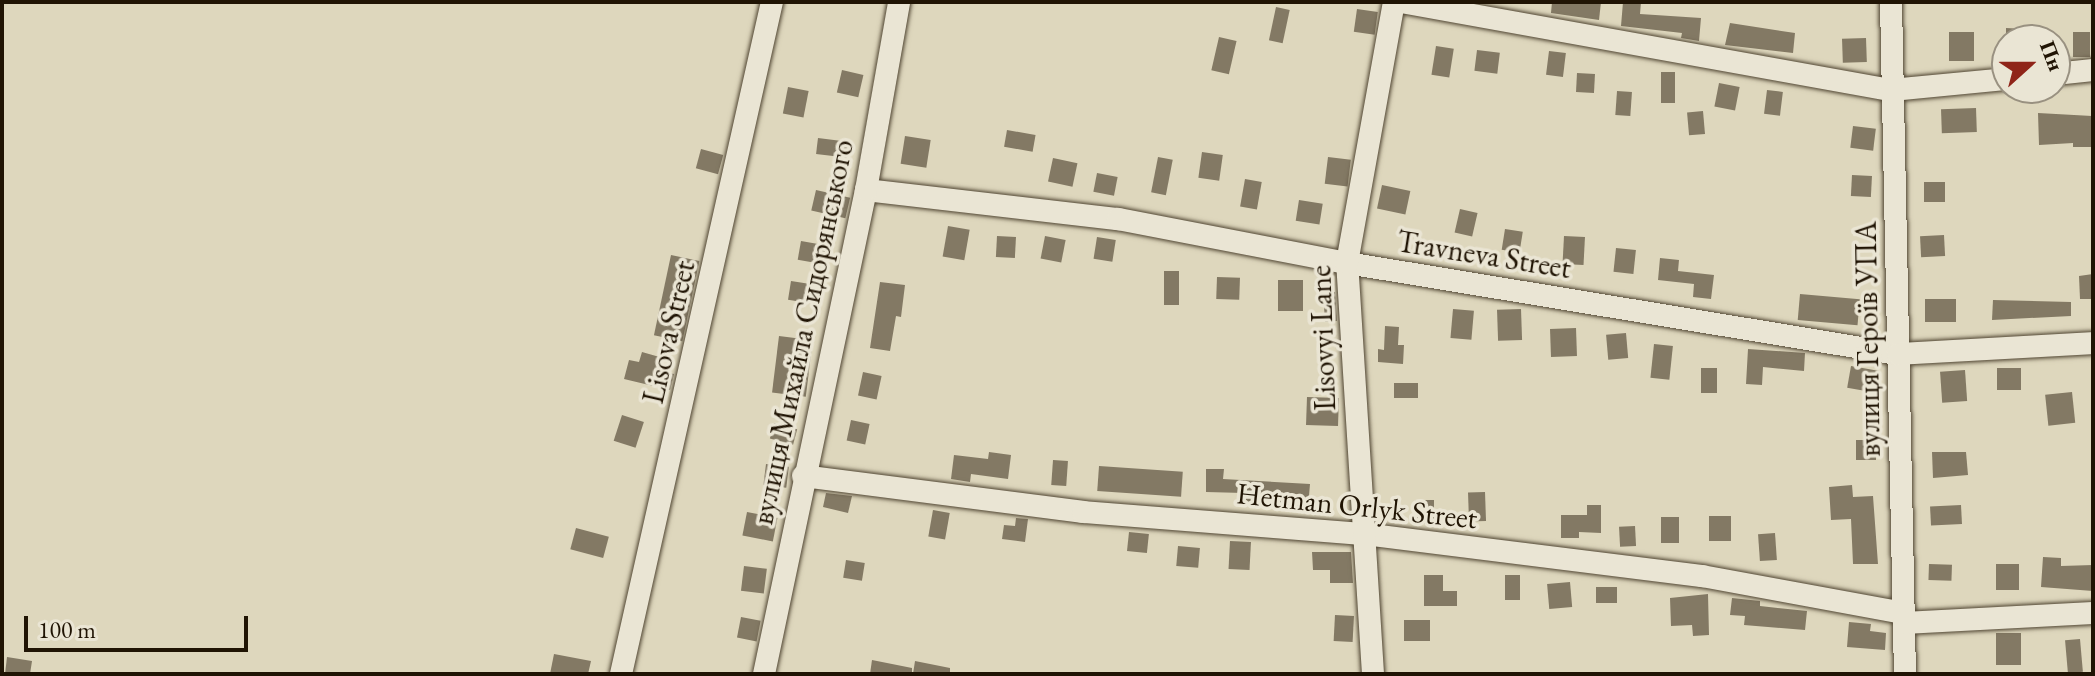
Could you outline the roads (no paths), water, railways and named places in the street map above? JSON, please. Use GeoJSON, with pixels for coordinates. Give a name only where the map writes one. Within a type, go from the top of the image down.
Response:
{"type":"FeatureCollection","features":[{"type":"Feature","properties":{"kind":"street","name":"Lisova Street"},"geometry":{"type":"LineString","coordinates":[[621,674],[772,2]]}},
{"type":"Feature","properties":{"kind":"street","name":"вулиця Михайла Сидорянського"},"geometry":{"type":"LineString","coordinates":[[764,674],[803,476],[866,190],[899,2]]}},
{"type":"Feature","properties":{"kind":"street","name":"Lisovyi Lane"},"geometry":{"type":"LineString","coordinates":[[1373,674],[1347,263],[1394,2]]}},
{"type":"Feature","properties":{"kind":"street"},"geometry":{"type":"LineString","coordinates":[[1401,2],[1892,90],[1991,81]]}},
{"type":"Feature","properties":{"kind":"street","name":"вулиця Героїв УПА"},"geometry":{"type":"LineString","coordinates":[[1891,2],[1905,674]]}},
{"type":"Feature","properties":{"kind":"street"},"geometry":{"type":"LineString","coordinates":[[2071,72],[2093,70]]}},
{"type":"Feature","properties":{"kind":"street","name":"Travneva Street"},"geometry":{"type":"LineString","coordinates":[[866,190],[1118,219],[1347,263],[1898,354],[2093,343]]}},
{"type":"Feature","properties":{"kind":"street","name":"Hetman Orlyk Street"},"geometry":{"type":"LineString","coordinates":[[803,476],[1083,512],[1364,534],[1702,576],[1904,618],[2093,613]]}}]}
